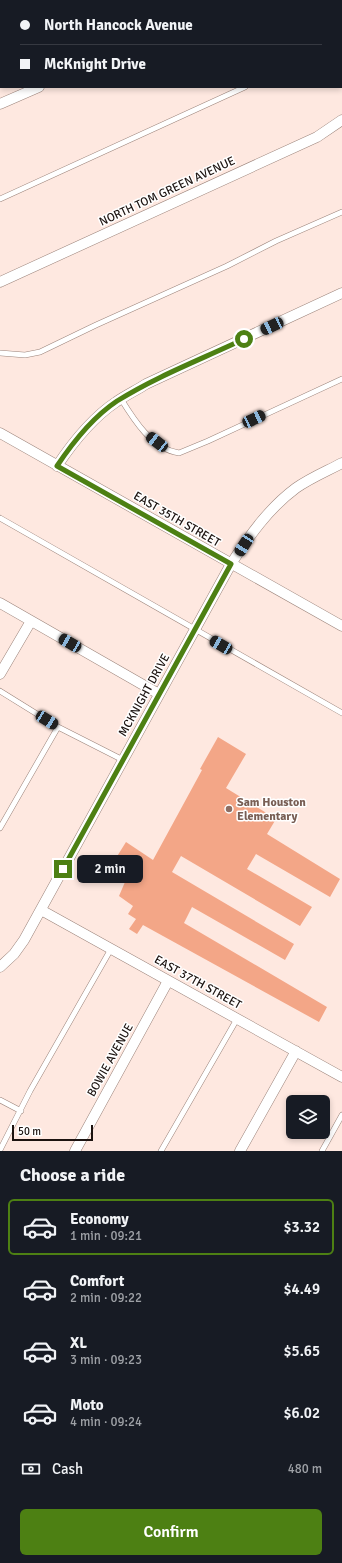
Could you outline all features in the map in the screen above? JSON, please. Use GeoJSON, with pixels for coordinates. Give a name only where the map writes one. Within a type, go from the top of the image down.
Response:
{"type":"FeatureCollection","features":[{"type":"Feature","properties":{"kind":"street"},"geometry":{"type":"LineString","coordinates":[[0,104],[37,88]]}},
{"type":"Feature","properties":{"kind":"street","name":"NORTH TOM GREEN AVENUE"},"geometry":{"type":"LineString","coordinates":[[0,282],[317,137],[342,120]]}},
{"type":"Feature","properties":{"kind":"street"},"geometry":{"type":"LineString","coordinates":[[57,466],[67,451],[90,424],[121,399],[146,384],[342,293]]}},
{"type":"Feature","properties":{"kind":"street","name":"EAST 35TH STREET"},"geometry":{"type":"LineString","coordinates":[[0,434],[342,626]]}},
{"type":"Feature","properties":{"kind":"street","name":"MCKNIGHT DRIVE"},"geometry":{"type":"LineString","coordinates":[[0,967],[14,954],[24,940],[231,564],[262,520],[280,502],[297,487],[342,463]]}},
{"type":"Feature","properties":{"kind":"street"},"geometry":{"type":"LineString","coordinates":[[0,603],[159,694]]}},
{"type":"Feature","properties":{"kind":"street"},"geometry":{"type":"LineString","coordinates":[[0,674],[31,621]]}},
{"type":"Feature","properties":{"kind":"street","name":"EAST 37TH STREET"},"geometry":{"type":"LineString","coordinates":[[40,910],[342,1077]]}},
{"type":"Feature","properties":{"kind":"street","name":"BOWIE AVENUE"},"geometry":{"type":"LineString","coordinates":[[75,1151],[168,981]]}},
{"type":"Feature","properties":{"kind":"street"},"geometry":{"type":"LineString","coordinates":[[240,1151],[296,1051]]}},
{"type":"Feature","properties":{"kind":"lane"},"geometry":{"type":"LineString","coordinates":[[0,199],[243,88]]}},
{"type":"Feature","properties":{"kind":"lane"},"geometry":{"type":"LineString","coordinates":[[0,353],[25,355],[40,352],[226,266],[276,241],[342,212]]}},
{"type":"Feature","properties":{"kind":"lane"},"geometry":{"type":"LineString","coordinates":[[121,399],[138,424],[147,434],[167,449],[179,453],[342,379]]}},
{"type":"Feature","properties":{"kind":"lane"},"geometry":{"type":"LineString","coordinates":[[0,518],[194,630],[342,713]]}},
{"type":"Feature","properties":{"kind":"lane"},"geometry":{"type":"LineString","coordinates":[[0,691],[58,727],[123,760]]}},
{"type":"Feature","properties":{"kind":"lane"},"geometry":{"type":"LineString","coordinates":[[0,828],[58,727]]}},
{"type":"Feature","properties":{"kind":"lane"},"geometry":{"type":"LineString","coordinates":[[0,1150],[37,1078],[111,949]]}},
{"type":"Feature","properties":{"kind":"lane"},"geometry":{"type":"LineString","coordinates":[[161,1151],[236,1019]]}},
{"type":"Feature","properties":{"kind":"lane"},"geometry":{"type":"LineString","coordinates":[[0,1100],[21,1111]]}},
{"type":"Feature","properties":{"kind":"lane"},"geometry":{"type":"LineString","coordinates":[[322,1151],[342,1115]]}},
{"type":"Feature","properties":{"kind":"building"},"geometry":{"type":"Polygon","coordinates":[[[218,737],[246,754],[226,788],[276,819],[267,834],[340,879],[330,897],[256,854],[247,869],[312,907],[300,926],[181,856],[172,872],[294,944],[285,960],[192,907],[184,923],[327,1007],[319,1022],[143,925],[137,934],[129,929],[136,919],[128,914],[133,906],[119,896],[128,875],[111,866],[126,842],[153,860],[202,770],[200,769],[218,737]]]}},
{"type":"Feature","properties":{"kind":"place","name":"Sam Houston Elementary"},"geometry":{"type":"Point","coordinates":[229,809]}},
{"type":"Feature","properties":{"kind":"route"},"geometry":{"type":"LineString","coordinates":[[63,869],[231,564],[57,466],[67,451],[90,424],[116,402],[146,384],[244,339]]}}]}
